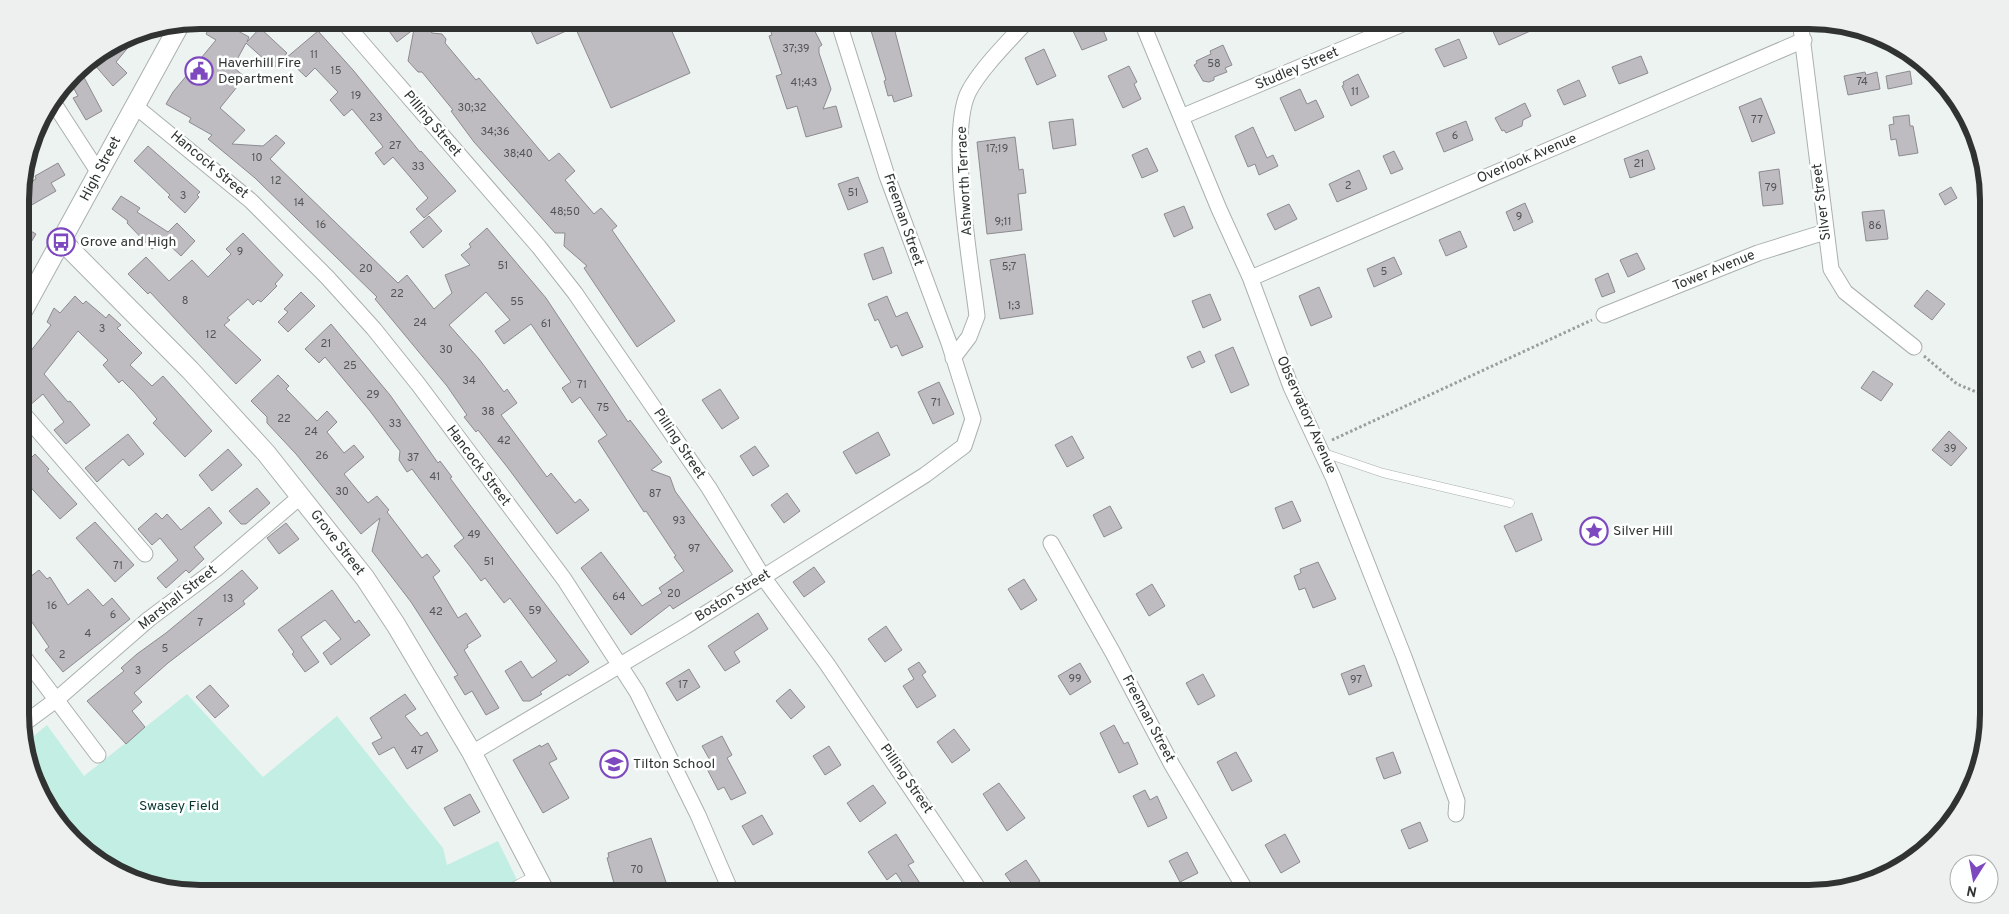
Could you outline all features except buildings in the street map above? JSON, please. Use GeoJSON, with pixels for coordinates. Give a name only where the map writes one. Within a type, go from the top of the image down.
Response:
{"type":"FeatureCollection","features":[{"type":"Feature","properties":{"kind":"street","name":"Pilling Street"},"geometry":{"type":"LineString","coordinates":[[350,29],[539,246],[575,293],[709,488],[763,577],[827,664],[976,885]]}},
{"type":"Feature","properties":{"kind":"street","name":"Freeman Street"},"geometry":{"type":"LineString","coordinates":[[841,29],[899,212],[953,358],[973,419]]}},
{"type":"Feature","properties":{"kind":"street","name":"Ashworth Terrace"},"geometry":{"type":"LineString","coordinates":[[953,358],[969,337],[977,316],[961,170],[960,123],[968,93],[995,56],[1020,29]]}},
{"type":"Feature","properties":{"kind":"street","name":"Observatory Avenue"},"geometry":{"type":"LineString","coordinates":[[1145,29],[1251,278],[1291,387],[1320,450],[1404,657],[1457,801],[1456,814]]}},
{"type":"Feature","properties":{"kind":"street","name":"Studley Street"},"geometry":{"type":"LineString","coordinates":[[1181,117],[1391,29]]}},
{"type":"Feature","properties":{"kind":"street","name":"Silver Street"},"geometry":{"type":"LineString","coordinates":[[1802,29],[1830,269],[1845,292],[1914,347]]}},
{"type":"Feature","properties":{"kind":"street","name":"High Street"},"geometry":{"type":"LineString","coordinates":[[29,300],[176,31]]}},
{"type":"Feature","properties":{"kind":"street","name":"Overlook Avenue"},"geometry":{"type":"LineString","coordinates":[[1251,278],[1804,40]]}},
{"type":"Feature","properties":{"kind":"street","name":"Hancock Street"},"geometry":{"type":"LineString","coordinates":[[135,106],[251,201],[327,277],[374,329],[418,384],[564,579],[638,692],[682,782],[728,885]]}},
{"type":"Feature","properties":{"kind":"street"},"geometry":{"type":"LineString","coordinates":[[56,107],[99,173]]}},
{"type":"Feature","properties":{"kind":"street","name":"Tower Avenue"},"geometry":{"type":"LineString","coordinates":[[1604,315],[1758,253],[1825,232]]}},
{"type":"Feature","properties":{"kind":"street","name":"Grove Street"},"geometry":{"type":"LineString","coordinates":[[62,241],[190,370],[266,453],[365,578],[391,617],[472,753],[541,885]]}},
{"type":"Feature","properties":{"kind":"street","name":"Boston Street"},"geometry":{"type":"LineString","coordinates":[[472,753],[620,666],[925,476],[964,446],[973,419]]}},
{"type":"Feature","properties":{"kind":"street"},"geometry":{"type":"LineString","coordinates":[[29,420],[144,554]]}},
{"type":"Feature","properties":{"kind":"street","name":"Marshall Street"},"geometry":{"type":"LineString","coordinates":[[29,720],[56,700],[149,619],[216,569],[300,496]]}},
{"type":"Feature","properties":{"kind":"street","name":"Freeman Street"},"geometry":{"type":"LineString","coordinates":[[1051,543],[1172,765],[1243,885]]}},
{"type":"Feature","properties":{"kind":"street"},"geometry":{"type":"LineString","coordinates":[[29,664],[98,755]]}},
{"type":"Feature","properties":{"kind":"lane"},"geometry":{"type":"LineString","coordinates":[[1320,450],[1383,473],[1510,503]]}},
{"type":"Feature","properties":{"kind":"lane"},"geometry":{"type":"LineString","coordinates":[[517,885],[536,875]]}},
{"type":"Feature","properties":{"kind":"path"},"geometry":{"type":"LineString","coordinates":[[1320,450],[1604,315]]}},
{"type":"Feature","properties":{"kind":"path"},"geometry":{"type":"LineString","coordinates":[[1914,347],[1957,384],[1980,394]]}},
{"type":"Feature","properties":{"kind":"green space","name":"Swasey Field"},"geometry":{"type":"Polygon","coordinates":[[[187,694],[263,777],[337,716],[443,848],[447,865],[498,841],[520,885],[200,885],[167,882],[134,872],[114,862],[79,835],[52,800],[42,780],[31,739],[47,725],[84,776],[187,694]]]}},
{"type":"Feature","properties":{"kind":"place","name":"Haverhill Fire Department"},"geometry":{"type":"Point","coordinates":[199,71]}},
{"type":"Feature","properties":{"kind":"place","name":"Grove and High"},"geometry":{"type":"Point","coordinates":[61,242]}},
{"type":"Feature","properties":{"kind":"place","name":"Silver Hill"},"geometry":{"type":"Point","coordinates":[1594,531]}},
{"type":"Feature","properties":{"kind":"place","name":"Tilton School"},"geometry":{"type":"Point","coordinates":[614,764]}}]}
